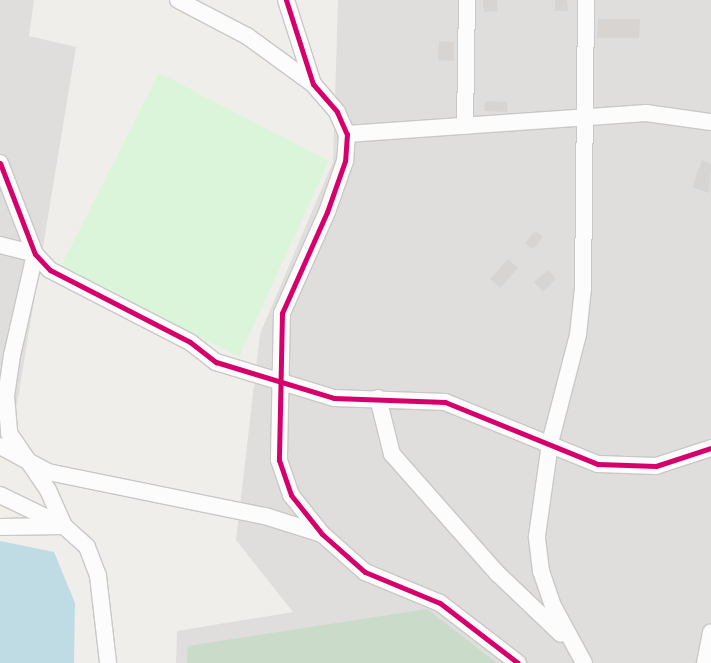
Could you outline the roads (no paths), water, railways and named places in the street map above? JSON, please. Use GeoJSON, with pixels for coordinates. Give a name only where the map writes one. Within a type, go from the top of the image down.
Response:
{"type":"FeatureCollection","features":[{"type":"Feature","properties":{"kind":"street"},"geometry":{"type":"LineString","coordinates":[[178,0],[247,36],[313,84],[337,112],[347,134],[344,161],[327,212],[282,313],[279,460],[291,495],[322,534],[365,572],[440,604],[518,663]]}},
{"type":"Feature","properties":{"kind":"street"},"geometry":{"type":"LineString","coordinates":[[286,0],[313,84]]}},
{"type":"Feature","properties":{"kind":"street"},"geometry":{"type":"LineString","coordinates":[[464,126],[467,0]]}},
{"type":"Feature","properties":{"kind":"street"},"geometry":{"type":"LineString","coordinates":[[584,663],[573,647],[540,562],[537,536],[550,443],[578,335],[583,288],[586,0]]}},
{"type":"Feature","properties":{"kind":"street"},"geometry":{"type":"LineString","coordinates":[[347,134],[584,120],[646,113],[711,122]]}},
{"type":"Feature","properties":{"kind":"street"},"geometry":{"type":"LineString","coordinates":[[0,163],[35,254],[50,270],[190,342],[216,362],[282,380],[334,398],[378,398],[445,402],[598,464],[628,468],[656,466],[711,448]]}},
{"type":"Feature","properties":{"kind":"street"},"geometry":{"type":"LineString","coordinates":[[0,245],[35,254]]}},
{"type":"Feature","properties":{"kind":"street"},"geometry":{"type":"LineString","coordinates":[[35,254],[6,396],[9,434],[48,490],[64,526]]}},
{"type":"Feature","properties":{"kind":"street"},"geometry":{"type":"LineString","coordinates":[[378,398],[392,454],[497,573],[533,604],[590,663]]}},
{"type":"Feature","properties":{"kind":"street"},"geometry":{"type":"LineString","coordinates":[[0,446],[48,472],[265,516],[322,534]]}},
{"type":"Feature","properties":{"kind":"street"},"geometry":{"type":"LineString","coordinates":[[0,495],[64,526],[87,547],[98,576],[108,663]]}},
{"type":"Feature","properties":{"kind":"street"},"geometry":{"type":"LineString","coordinates":[[0,527],[64,526]]}},
{"type":"Feature","properties":{"kind":"street"},"geometry":{"type":"LineString","coordinates":[[705,663],[711,633]]}},
{"type":"Feature","properties":{"kind":"water"},"geometry":{"type":"Polygon","coordinates":[[[0,541],[54,552],[75,603],[74,663],[0,663],[0,541]]]}}]}
